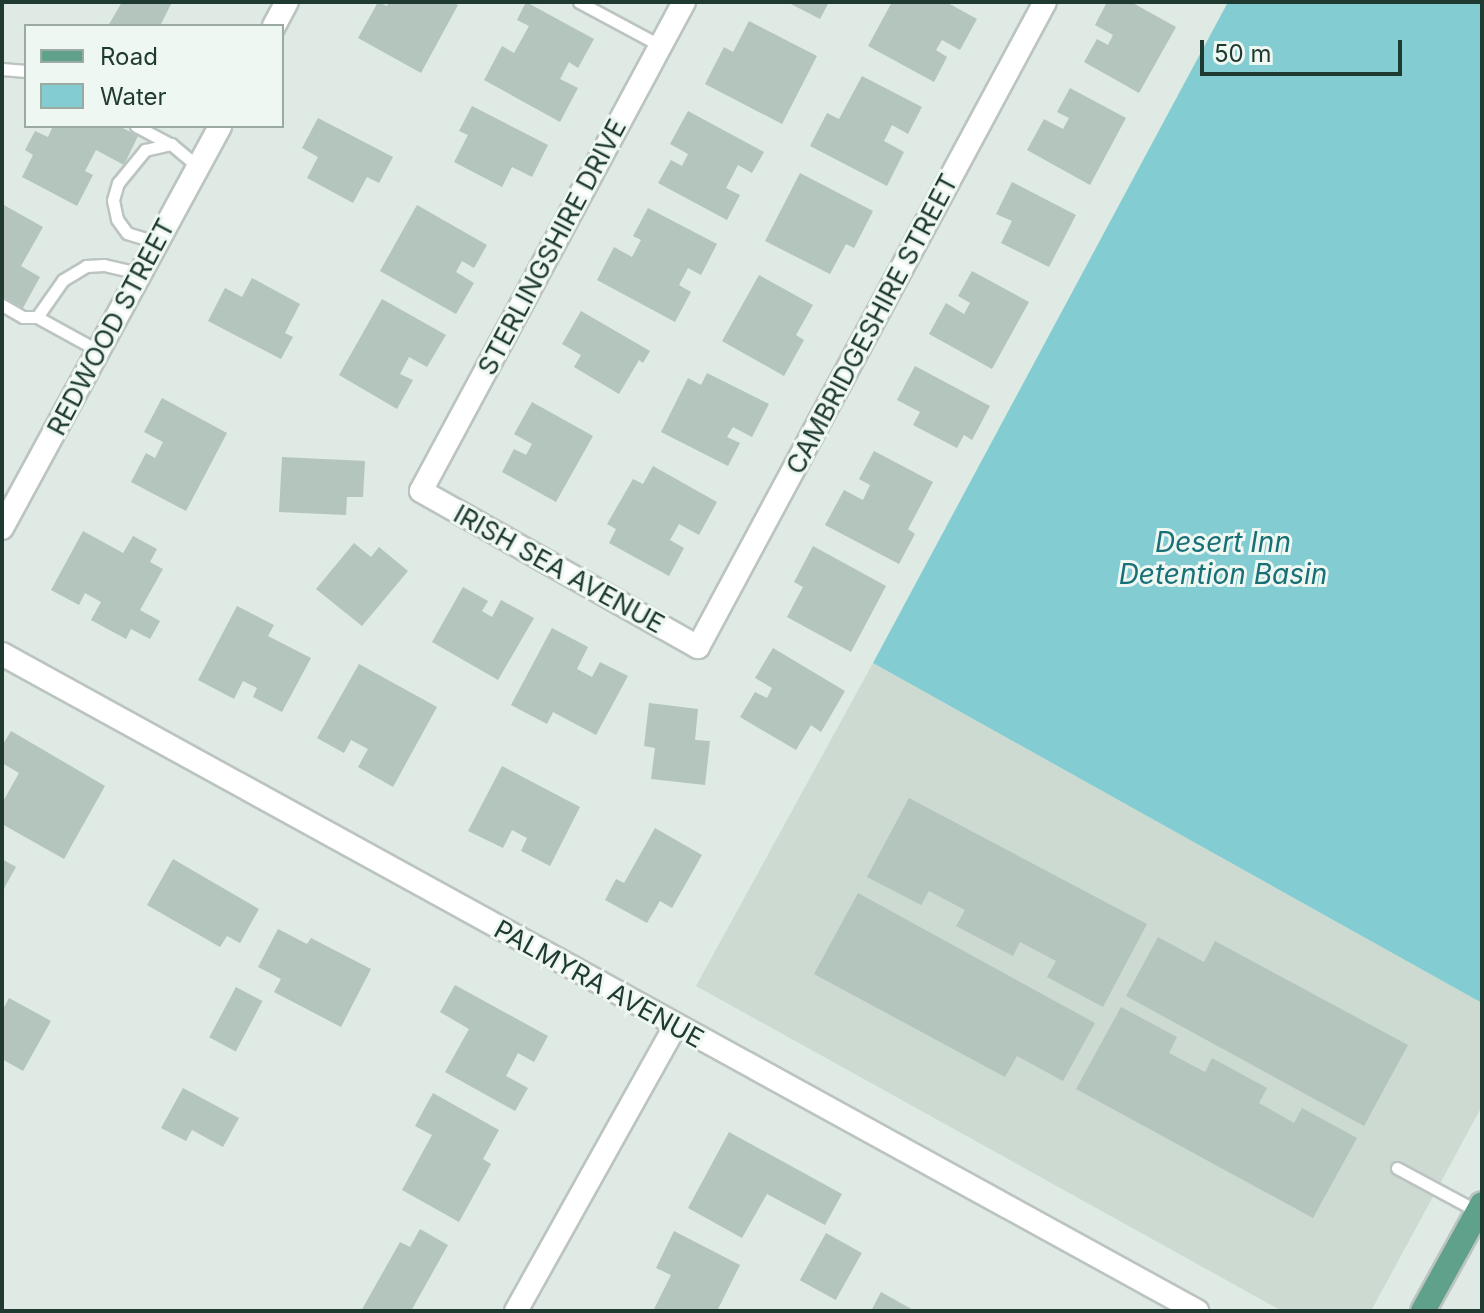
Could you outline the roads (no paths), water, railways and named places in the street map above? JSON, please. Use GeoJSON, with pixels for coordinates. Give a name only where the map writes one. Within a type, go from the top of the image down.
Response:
{"type":"FeatureCollection","features":[{"type":"Feature","properties":{"kind":"main road"},"geometry":{"type":"LineString","coordinates":[[1423,1311],[1480,1208]]}},
{"type":"Feature","properties":{"kind":"street"},"geometry":{"type":"LineString","coordinates":[[275,24],[287,2]]}},
{"type":"Feature","properties":{"kind":"street","name":"STERLINGSHIRE DRIVE"},"geometry":{"type":"LineString","coordinates":[[421,491],[684,2]]}},
{"type":"Feature","properties":{"kind":"street","name":"CAMBRIDGESHIRE STREET"},"geometry":{"type":"LineString","coordinates":[[698,647],[1045,2]]}},
{"type":"Feature","properties":{"kind":"street","name":"REDWOOD STREET"},"geometry":{"type":"LineString","coordinates":[[2,528],[219,128]]}},
{"type":"Feature","properties":{"kind":"street","name":"IRISH SEA AVENUE"},"geometry":{"type":"LineString","coordinates":[[421,491],[698,647]]}},
{"type":"Feature","properties":{"kind":"street","name":"PALMYRA AVENUE"},"geometry":{"type":"LineString","coordinates":[[2,654],[1185,1308]]}},
{"type":"Feature","properties":{"kind":"street"},"geometry":{"type":"LineString","coordinates":[[516,1311],[675,1026]]}},
{"type":"Feature","properties":{"kind":"lane"},"geometry":{"type":"LineString","coordinates":[[579,2],[661,46]]}},
{"type":"Feature","properties":{"kind":"lane"},"geometry":{"type":"LineString","coordinates":[[2,69],[24,71]]}},
{"type":"Feature","properties":{"kind":"lane"},"geometry":{"type":"LineString","coordinates":[[140,128],[171,144],[198,167]]}},
{"type":"Feature","properties":{"kind":"lane"},"geometry":{"type":"LineString","coordinates":[[156,242],[127,233],[117,219],[113,200],[118,183],[133,161],[145,150],[171,144]]}},
{"type":"Feature","properties":{"kind":"lane"},"geometry":{"type":"LineString","coordinates":[[37,317],[63,280],[86,266],[104,265],[139,273]]}},
{"type":"Feature","properties":{"kind":"lane"},"geometry":{"type":"LineString","coordinates":[[2,305],[23,317],[37,317],[97,350]]}},
{"type":"Feature","properties":{"kind":"lane"},"geometry":{"type":"LineString","coordinates":[[1397,1168],[1480,1208]]}},
{"type":"Feature","properties":{"kind":"water","name":"Desert Inn Detention Basin"},"geometry":{"type":"Polygon","coordinates":[[[1228,2],[1482,2],[1482,1003],[873,663],[1228,2]]]}}]}
